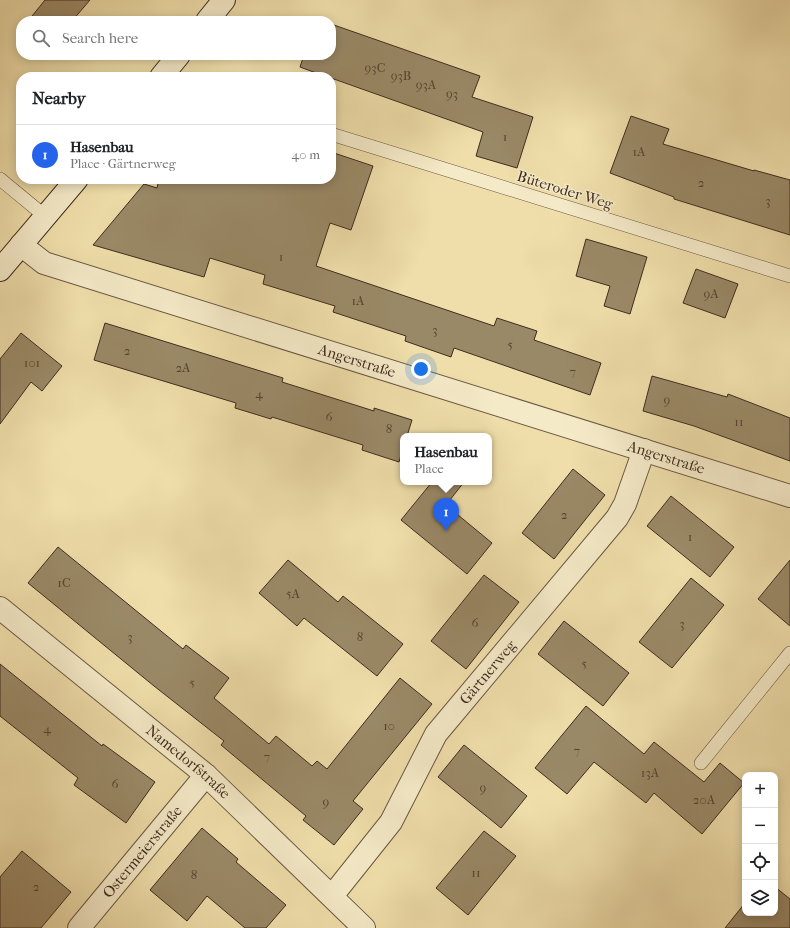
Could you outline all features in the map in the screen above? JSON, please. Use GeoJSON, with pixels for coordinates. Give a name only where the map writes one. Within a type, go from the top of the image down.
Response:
{"type":"FeatureCollection","features":[{"type":"Feature","properties":{"kind":"street"},"geometry":{"type":"LineString","coordinates":[[211,16],[224,0]]}},
{"type":"Feature","properties":{"kind":"street"},"geometry":{"type":"LineString","coordinates":[[0,270],[73,184]]}},
{"type":"Feature","properties":{"kind":"street","name":"Angerstraße"},"geometry":{"type":"LineString","coordinates":[[21,245],[44,263],[790,496]]}},
{"type":"Feature","properties":{"kind":"street","name":"Gärtnerweg"},"geometry":{"type":"LineString","coordinates":[[332,896],[391,822],[436,734],[617,518],[625,504],[644,450]]}},
{"type":"Feature","properties":{"kind":"street","name":"Namedorfstraße"},"geometry":{"type":"LineString","coordinates":[[0,608],[206,775],[364,928]]}},
{"type":"Feature","properties":{"kind":"street","name":"Ostermeierstraße"},"geometry":{"type":"LineString","coordinates":[[79,928],[206,775]]}},
{"type":"Feature","properties":{"kind":"lane","name":"Büteroder Weg"},"geometry":{"type":"LineString","coordinates":[[336,136],[790,276]]}},
{"type":"Feature","properties":{"kind":"lane"},"geometry":{"type":"LineString","coordinates":[[0,179],[46,217]]}},
{"type":"Feature","properties":{"kind":"lane"},"geometry":{"type":"LineString","coordinates":[[701,764],[790,653]]}},
{"type":"Feature","properties":{"kind":"building"},"geometry":{"type":"Polygon","coordinates":[[[45,0],[90,0],[76,16],[32,16],[45,0]]]}},
{"type":"Feature","properties":{"kind":"building"},"geometry":{"type":"Polygon","coordinates":[[[336,26],[480,76],[472,97],[533,117],[517,168],[476,156],[483,132],[336,80],[336,72],[314,72],[300,67],[302,60],[336,60],[336,26]]]}},
{"type":"Feature","properties":{"kind":"building"},"geometry":{"type":"Polygon","coordinates":[[[631,116],[669,129],[663,144],[790,180],[790,235],[674,199],[674,197],[610,173],[631,116]]]}},
{"type":"Feature","properties":{"kind":"building"},"geometry":{"type":"Polygon","coordinates":[[[336,154],[373,166],[351,230],[330,223],[316,266],[494,326],[497,318],[537,331],[534,340],[601,363],[590,395],[454,348],[451,357],[405,341],[406,336],[333,312],[335,306],[263,284],[265,275],[210,258],[204,277],[93,245],[144,184],[157,188],[158,184],[336,184],[336,154]]]}},
{"type":"Feature","properties":{"kind":"building"},"geometry":{"type":"Polygon","coordinates":[[[586,239],[647,257],[630,314],[604,306],[610,286],[576,276],[586,239]]]}},
{"type":"Feature","properties":{"kind":"building"},"geometry":{"type":"Polygon","coordinates":[[[696,269],[738,284],[725,318],[683,303],[696,269]]]}},
{"type":"Feature","properties":{"kind":"building"},"geometry":{"type":"Polygon","coordinates":[[[105,323],[283,378],[282,382],[374,411],[374,408],[412,420],[408,433],[400,433],[399,462],[362,450],[363,445],[272,417],[271,419],[235,408],[236,403],[94,360],[105,323]]]}},
{"type":"Feature","properties":{"kind":"building"},"geometry":{"type":"Polygon","coordinates":[[[21,333],[62,366],[42,391],[31,382],[0,424],[0,359],[21,333]]]}},
{"type":"Feature","properties":{"kind":"building"},"geometry":{"type":"Polygon","coordinates":[[[652,376],[727,397],[728,394],[790,418],[790,461],[694,426],[643,411],[652,376]]]}},
{"type":"Feature","properties":{"kind":"building"},"geometry":{"type":"Polygon","coordinates":[[[573,469],[605,495],[554,559],[522,533],[573,469]]]}},
{"type":"Feature","properties":{"kind":"building"},"geometry":{"type":"Polygon","coordinates":[[[430,485],[462,485],[446,505],[492,543],[467,574],[401,520],[430,485]]]}},
{"type":"Feature","properties":{"kind":"building"},"geometry":{"type":"Polygon","coordinates":[[[671,496],[734,547],[710,577],[647,526],[671,496]]]}},
{"type":"Feature","properties":{"kind":"building"},"geometry":{"type":"Polygon","coordinates":[[[58,547],[183,649],[186,645],[229,678],[214,698],[269,744],[276,736],[312,766],[317,761],[327,769],[400,678],[432,704],[353,801],[363,809],[334,845],[303,820],[306,816],[221,745],[224,741],[28,583],[58,547]]]}},
{"type":"Feature","properties":{"kind":"building"},"geometry":{"type":"Polygon","coordinates":[[[288,560],[338,602],[343,596],[403,644],[377,676],[304,618],[297,626],[259,593],[288,560]]]}},
{"type":"Feature","properties":{"kind":"building"},"geometry":{"type":"Polygon","coordinates":[[[790,560],[790,626],[758,599],[790,560]]]}},
{"type":"Feature","properties":{"kind":"building"},"geometry":{"type":"Polygon","coordinates":[[[484,575],[519,602],[466,669],[431,641],[484,575]]]}},
{"type":"Feature","properties":{"kind":"building"},"geometry":{"type":"Polygon","coordinates":[[[691,578],[724,605],[672,668],[639,642],[691,578]]]}},
{"type":"Feature","properties":{"kind":"building"},"geometry":{"type":"Polygon","coordinates":[[[564,621],[629,673],[603,706],[538,654],[564,621]]]}},
{"type":"Feature","properties":{"kind":"building"},"geometry":{"type":"Polygon","coordinates":[[[0,664],[102,746],[103,744],[155,782],[126,823],[74,785],[78,778],[0,716],[0,664]]]}},
{"type":"Feature","properties":{"kind":"building"},"geometry":{"type":"Polygon","coordinates":[[[586,706],[644,754],[654,742],[704,782],[720,763],[742,781],[742,785],[702,834],[654,793],[646,803],[594,762],[567,794],[535,768],[586,706]]]}},
{"type":"Feature","properties":{"kind":"building"},"geometry":{"type":"Polygon","coordinates":[[[464,745],[527,796],[501,828],[438,777],[464,745]]]}},
{"type":"Feature","properties":{"kind":"building"},"geometry":{"type":"Polygon","coordinates":[[[202,828],[238,859],[236,862],[286,905],[266,928],[245,928],[207,896],[187,921],[150,890],[202,828]]]}},
{"type":"Feature","properties":{"kind":"building"},"geometry":{"type":"Polygon","coordinates":[[[484,831],[516,856],[468,915],[436,888],[484,831]]]}},
{"type":"Feature","properties":{"kind":"building"},"geometry":{"type":"Polygon","coordinates":[[[22,851],[71,892],[41,928],[0,928],[0,877],[22,851]]]}},
{"type":"Feature","properties":{"kind":"building"},"geometry":{"type":"Polygon","coordinates":[[[778,889],[790,899],[790,928],[725,928],[742,907],[742,916],[778,916],[778,889]]]}},
{"type":"Feature","properties":{"kind":"place","name":"Hasenbau"},"geometry":{"type":"Point","coordinates":[446,531]}}]}
